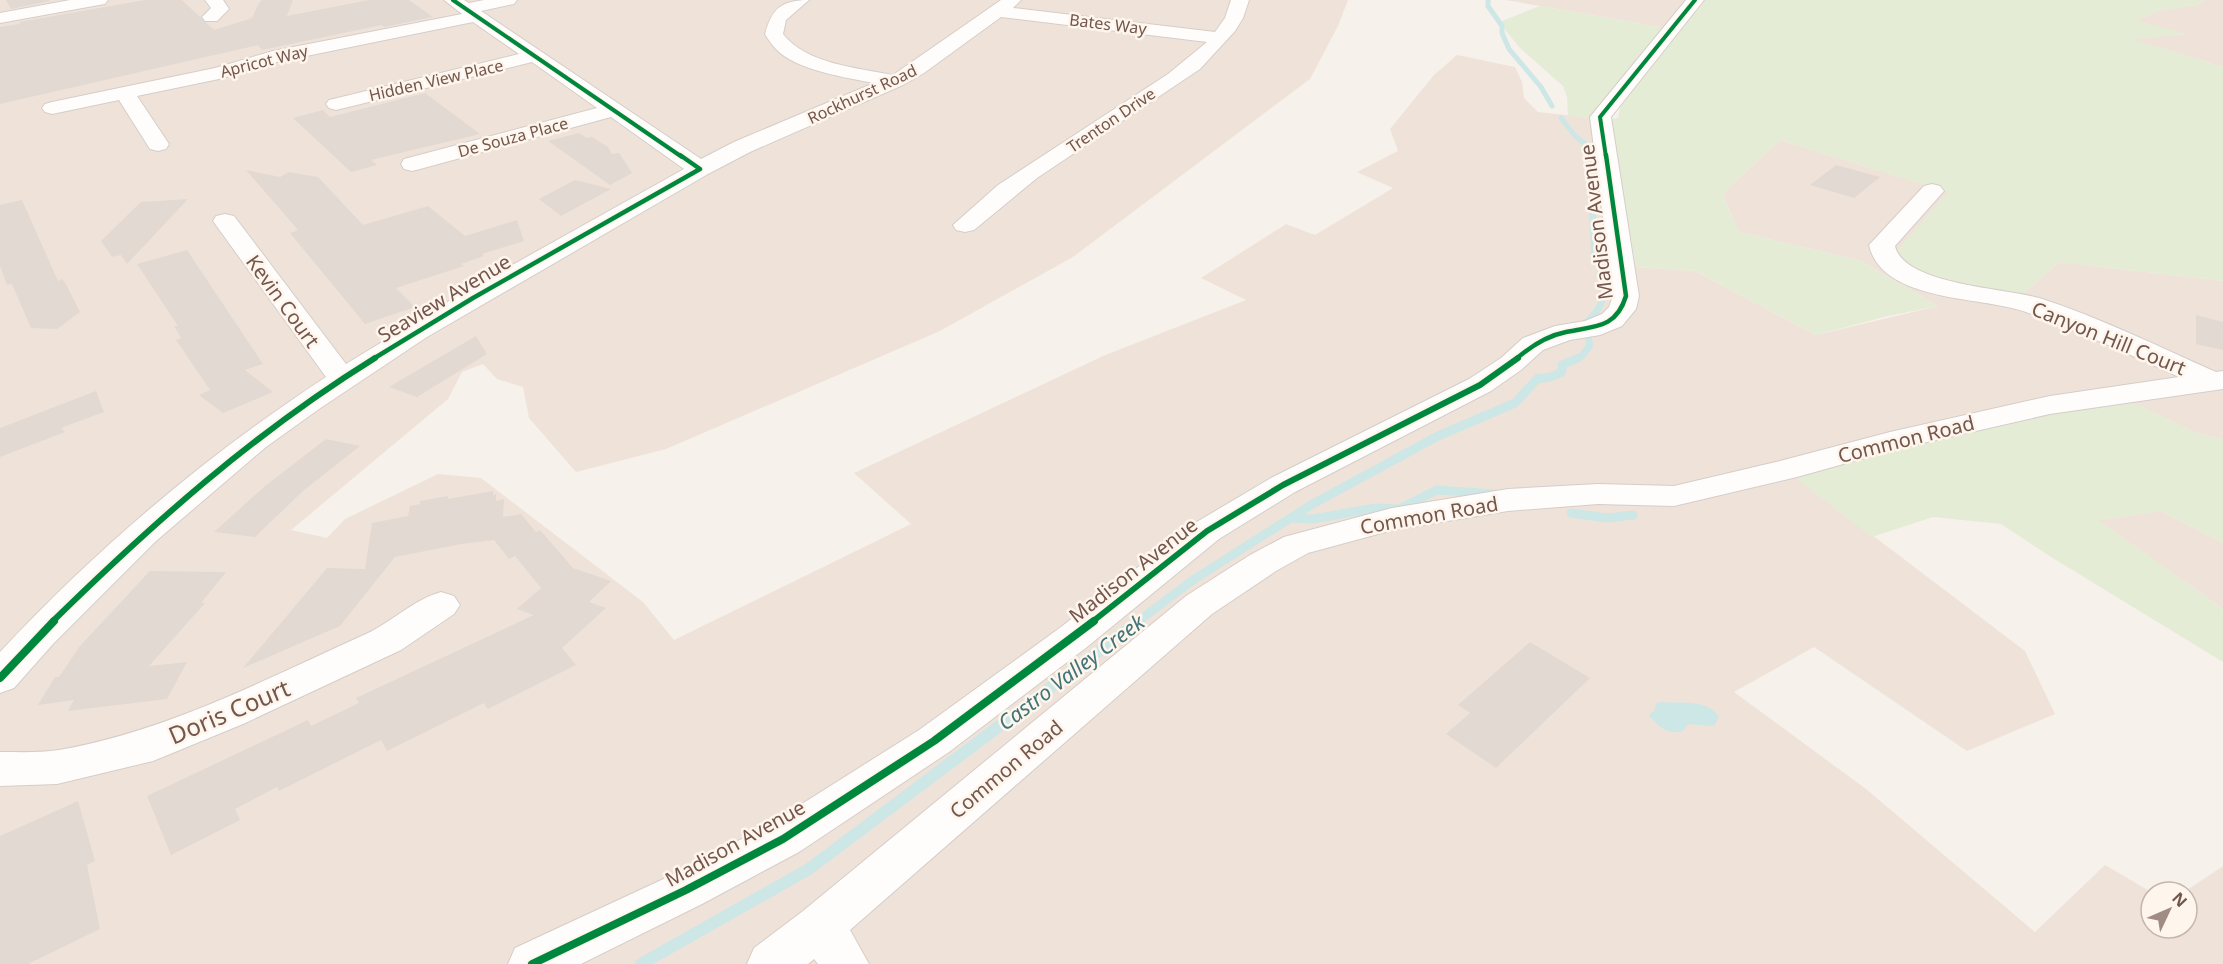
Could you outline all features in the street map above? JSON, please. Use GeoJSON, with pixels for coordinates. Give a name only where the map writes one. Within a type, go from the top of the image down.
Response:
{"type":"FeatureCollection","features":[{"type":"Feature","properties":{"kind":"street"},"geometry":{"type":"LineString","coordinates":[[0,18],[99,0]]}},
{"type":"Feature","properties":{"kind":"street","name":"Apricot Way"},"geometry":{"type":"LineString","coordinates":[[52,108],[219,73],[465,8],[508,0]]}},
{"type":"Feature","properties":{"kind":"street"},"geometry":{"type":"LineString","coordinates":[[800,0],[777,17],[773,26],[773,36],[780,45],[793,54],[813,62],[896,81]]}},
{"type":"Feature","properties":{"kind":"street","name":"Trenton Drive"},"geometry":{"type":"LineString","coordinates":[[965,225],[1028,176],[1192,66],[1238,13],[1240,0]]}},
{"type":"Feature","properties":{"kind":"street","name":"Madison Avenue"},"geometry":{"type":"LineString","coordinates":[[532,964],[686,890],[783,839],[934,741],[1074,637],[1208,531],[1283,484],[1480,385],[1511,364],[1533,344],[1565,332],[1590,329],[1612,320],[1623,309],[1626,296],[1600,117],[1695,0]]}},
{"type":"Feature","properties":{"kind":"street","name":"Rockhurst Road"},"geometry":{"type":"LineString","coordinates":[[700,169],[742,147],[896,81],[917,69],[1005,5]]}},
{"type":"Feature","properties":{"kind":"street","name":"Bates Way"},"geometry":{"type":"LineString","coordinates":[[1005,5],[1218,38]]}},
{"type":"Feature","properties":{"kind":"street"},"geometry":{"type":"LineString","coordinates":[[465,8],[700,169]]}},
{"type":"Feature","properties":{"kind":"street","name":"Hidden View Place"},"geometry":{"type":"LineString","coordinates":[[336,104],[535,56]]}},
{"type":"Feature","properties":{"kind":"street"},"geometry":{"type":"LineString","coordinates":[[125,93],[158,144]]}},
{"type":"Feature","properties":{"kind":"street","name":"De Souza Place"},"geometry":{"type":"LineString","coordinates":[[412,164],[614,110]]}},
{"type":"Feature","properties":{"kind":"street","name":"Seaview Avenue"},"geometry":{"type":"LineString","coordinates":[[0,678],[98,578],[176,504],[255,440],[440,318],[700,169]]}},
{"type":"Feature","properties":{"kind":"street","name":"Canyon Hill Court"},"geometry":{"type":"LineString","coordinates":[[1932,191],[1882,245],[1886,258],[1899,269],[1918,279],[1950,290],[2030,304],[2217,381]]}},
{"type":"Feature","properties":{"kind":"street","name":"Kevin Court"},"geometry":{"type":"LineString","coordinates":[[225,221],[343,380]]}},
{"type":"Feature","properties":{"kind":"street","name":"Common Road"},"geometry":{"type":"LineString","coordinates":[[771,964],[833,945],[1199,605],[1263,563],[1296,545],[1392,519],[1508,500],[1598,494],[1674,496],[1785,470],[1890,441],[2050,405],[2217,381]]}},
{"type":"Feature","properties":{"kind":"street","name":"Doris Court"},"geometry":{"type":"LineString","coordinates":[[0,768],[57,767],[138,749],[229,713],[387,640],[441,604]]}},
{"type":"Feature","properties":{"kind":"shaded area"},"geometry":{"type":"Polygon","coordinates":[[[0,0],[1348,0],[1338,26],[1310,79],[1073,257],[940,331],[666,449],[576,472],[529,418],[523,387],[497,379],[483,364],[462,372],[448,399],[291,530],[327,538],[345,519],[438,474],[481,478],[643,602],[674,640],[911,524],[854,473],[1103,356],[1246,300],[1201,278],[1286,224],[1315,235],[1393,188],[1357,172],[1398,151],[1390,129],[1434,75],[1457,55],[1515,67],[1522,82],[1524,98],[1538,112],[1609,120],[1625,220],[1636,267],[1695,271],[1816,335],[1938,306],[1861,261],[1739,232],[1723,197],[1726,190],[1780,140],[1949,192],[2021,295],[2059,262],[2223,281],[2223,439],[2196,433],[2129,401],[1797,478],[2025,651],[2055,714],[1967,751],[1814,647],[1734,692],[1866,789],[2035,932],[2105,865],[2139,885],[2139,940],[2199,940],[2199,882],[2223,866],[2223,964],[0,964],[0,0]]]}},
{"type":"Feature","properties":{"kind":"shaded area"},"geometry":{"type":"Polygon","coordinates":[[[1506,0],[1688,0],[1665,28],[1506,0]]]}},
{"type":"Feature","properties":{"kind":"shaded area"},"geometry":{"type":"Polygon","coordinates":[[[2206,0],[2223,0],[2223,67],[2130,39],[2185,34],[2136,21],[2157,11],[2196,5],[2206,0]]]}},
{"type":"Feature","properties":{"kind":"shaded area"},"geometry":{"type":"Polygon","coordinates":[[[2161,511],[2223,543],[2223,609],[2097,520],[2161,511]]]}},
{"type":"Feature","properties":{"kind":"green space"},"geometry":{"type":"Polygon","coordinates":[[[1704,0],[2206,0],[2196,5],[2157,11],[2137,21],[2187,34],[2132,39],[2223,67],[2223,281],[2059,262],[2021,295],[1971,288],[1936,279],[1920,272],[1896,252],[1948,192],[1780,140],[1726,190],[1723,197],[1739,232],[1861,261],[1938,306],[1888,316],[1816,335],[1695,271],[1636,267],[1609,120],[1618,118],[1620,107],[1659,54],[1704,0]]]}},
{"type":"Feature","properties":{"kind":"green space"},"geometry":{"type":"Polygon","coordinates":[[[1540,6],[1665,28],[1590,118],[1568,116],[1567,97],[1563,86],[1520,48],[1506,31],[1502,21],[1540,6]]]}},
{"type":"Feature","properties":{"kind":"green space"},"geometry":{"type":"Polygon","coordinates":[[[2129,400],[2196,433],[2223,439],[2223,543],[2161,511],[2098,520],[2223,609],[2223,662],[2001,524],[1933,517],[1872,537],[1796,478],[1961,434],[2045,415],[2129,400]]]}},
{"type":"Feature","properties":{"kind":"water"},"geometry":{"type":"Polygon","coordinates":[[[1656,703],[1701,704],[1714,711],[1719,717],[1714,726],[1688,724],[1683,731],[1668,731],[1649,715],[1655,710],[1656,703]]]}},
{"type":"Feature","properties":{"kind":"building"},"geometry":{"type":"Polygon","coordinates":[[[6,0],[49,0],[50,1],[11,9],[6,0]]]}},
{"type":"Feature","properties":{"kind":"building"},"geometry":{"type":"Polygon","coordinates":[[[145,0],[182,0],[214,30],[252,18],[262,0],[293,0],[287,16],[369,0],[409,0],[433,17],[384,27],[382,25],[262,50],[258,45],[0,104],[0,27],[145,0]]]}},
{"type":"Feature","properties":{"kind":"building"},"geometry":{"type":"Polygon","coordinates":[[[425,93],[480,134],[371,160],[377,165],[351,172],[293,118],[323,110],[330,117],[425,93]]]}},
{"type":"Feature","properties":{"kind":"building"},"geometry":{"type":"Polygon","coordinates":[[[579,133],[587,138],[592,137],[608,147],[612,154],[619,153],[632,173],[610,185],[548,141],[579,133]]]}},
{"type":"Feature","properties":{"kind":"building"},"geometry":{"type":"Polygon","coordinates":[[[1836,165],[1880,177],[1854,198],[1810,185],[1836,165]]]}},
{"type":"Feature","properties":{"kind":"building"},"geometry":{"type":"Polygon","coordinates":[[[246,170],[280,177],[289,172],[318,177],[363,225],[428,206],[465,236],[517,220],[524,241],[482,254],[484,256],[461,264],[464,266],[396,288],[415,307],[365,324],[290,233],[298,230],[246,170]]]}},
{"type":"Feature","properties":{"kind":"building"},"geometry":{"type":"Polygon","coordinates":[[[575,180],[611,189],[561,216],[539,199],[575,180]]]}},
{"type":"Feature","properties":{"kind":"building"},"geometry":{"type":"Polygon","coordinates":[[[188,199],[127,264],[121,255],[112,257],[101,241],[141,202],[188,199]]]}},
{"type":"Feature","properties":{"kind":"building"},"geometry":{"type":"Polygon","coordinates":[[[22,200],[58,281],[62,279],[67,286],[80,312],[57,329],[31,328],[12,284],[7,285],[0,266],[0,205],[22,200]]]}},
{"type":"Feature","properties":{"kind":"building"},"geometry":{"type":"Polygon","coordinates":[[[187,250],[263,364],[245,370],[273,392],[223,413],[199,395],[210,390],[176,340],[181,338],[174,326],[178,326],[137,264],[187,250]]]}},
{"type":"Feature","properties":{"kind":"building"},"geometry":{"type":"Polygon","coordinates":[[[2196,315],[2223,322],[2223,350],[2196,344],[2196,315]]]}},
{"type":"Feature","properties":{"kind":"building"},"geometry":{"type":"Polygon","coordinates":[[[476,336],[487,354],[417,397],[389,387],[476,336]]]}},
{"type":"Feature","properties":{"kind":"building"},"geometry":{"type":"Polygon","coordinates":[[[96,391],[104,412],[61,428],[65,432],[0,457],[0,428],[96,391]]]}},
{"type":"Feature","properties":{"kind":"building"},"geometry":{"type":"Polygon","coordinates":[[[326,439],[360,446],[303,491],[255,537],[214,532],[265,486],[326,439]]]}},
{"type":"Feature","properties":{"kind":"building"},"geometry":{"type":"Polygon","coordinates":[[[493,491],[493,495],[496,494],[496,501],[504,499],[503,517],[521,514],[536,532],[540,530],[573,568],[611,581],[589,602],[606,608],[562,648],[576,665],[488,709],[484,703],[387,751],[381,740],[279,791],[277,787],[235,809],[240,820],[171,855],[147,796],[308,720],[311,726],[359,703],[356,698],[534,615],[517,609],[541,588],[515,556],[509,559],[494,540],[461,544],[395,557],[340,626],[243,668],[327,568],[365,569],[372,523],[408,516],[410,506],[420,504],[420,501],[448,496],[448,499],[493,491]]]}},
{"type":"Feature","properties":{"kind":"building"},"geometry":{"type":"Polygon","coordinates":[[[150,571],[226,572],[201,603],[205,603],[149,666],[187,662],[167,699],[68,711],[74,700],[38,705],[55,677],[59,677],[80,646],[150,571]]]}},
{"type":"Feature","properties":{"kind":"building"},"geometry":{"type":"Polygon","coordinates":[[[1530,642],[1590,678],[1496,768],[1446,734],[1470,713],[1458,705],[1530,642]]]}},
{"type":"Feature","properties":{"kind":"building"},"geometry":{"type":"Polygon","coordinates":[[[78,801],[95,861],[87,865],[100,929],[28,964],[0,964],[0,836],[78,801]]]}},
{"type":"Feature","properties":{"kind":"waterway"},"geometry":{"type":"LineString","coordinates":[[1488,0],[1488,6],[1502,26],[1502,33],[1509,49],[1541,87],[1552,106]]}},
{"type":"Feature","properties":{"kind":"waterway"},"geometry":{"type":"LineString","coordinates":[[1561,118],[1575,136],[1589,147],[1589,155]]}},
{"type":"Feature","properties":{"kind":"waterway"},"geometry":{"type":"LineString","coordinates":[[1589,155],[1591,187]]}},
{"type":"Feature","properties":{"kind":"waterway"},"geometry":{"type":"LineString","coordinates":[[1592,203],[1595,258]]}},
{"type":"Feature","properties":{"kind":"waterway"},"geometry":{"type":"LineString","coordinates":[[1584,324],[1599,308],[1603,296],[1600,274]]}},
{"type":"Feature","properties":{"kind":"waterway"},"geometry":{"type":"LineString","coordinates":[[1575,359],[1582,356],[1590,345],[1588,337]]}},
{"type":"Feature","properties":{"kind":"waterway","name":"Castro Valley Creek"},"geometry":{"type":"LineString","coordinates":[[1291,518],[1438,436],[1515,403],[1537,379],[1551,377],[1562,372],[1562,365],[1578,358]]}},
{"type":"Feature","properties":{"kind":"waterway"},"geometry":{"type":"LineString","coordinates":[[1291,518],[1313,519],[1375,508],[1399,509],[1437,490],[1495,494]]}},
{"type":"Feature","properties":{"kind":"waterway"},"geometry":{"type":"LineString","coordinates":[[1571,513],[1607,518],[1633,515]]}},
{"type":"Feature","properties":{"kind":"waterway","name":"Castro Valley Creek"},"geometry":{"type":"LineString","coordinates":[[1137,622],[1193,580],[1291,518]]}},
{"type":"Feature","properties":{"kind":"waterway","name":"Castro Valley Creek"},"geometry":{"type":"LineString","coordinates":[[641,964],[809,869],[1139,621]]}},
{"type":"Feature","properties":{"kind":"cycle path"},"geometry":{"type":"LineString","coordinates":[[0,678],[19,656],[144,533],[209,476],[255,440],[308,402],[417,331],[700,169],[453,0]]}},
{"type":"Feature","properties":{"kind":"cycle path"},"geometry":{"type":"LineString","coordinates":[[532,964],[686,890],[783,839],[934,741],[1074,637],[1207,531],[1283,485],[1480,385],[1511,364],[1533,344],[1565,332],[1590,329],[1612,320],[1622,309],[1626,296],[1600,117],[1695,0]]}}]}
